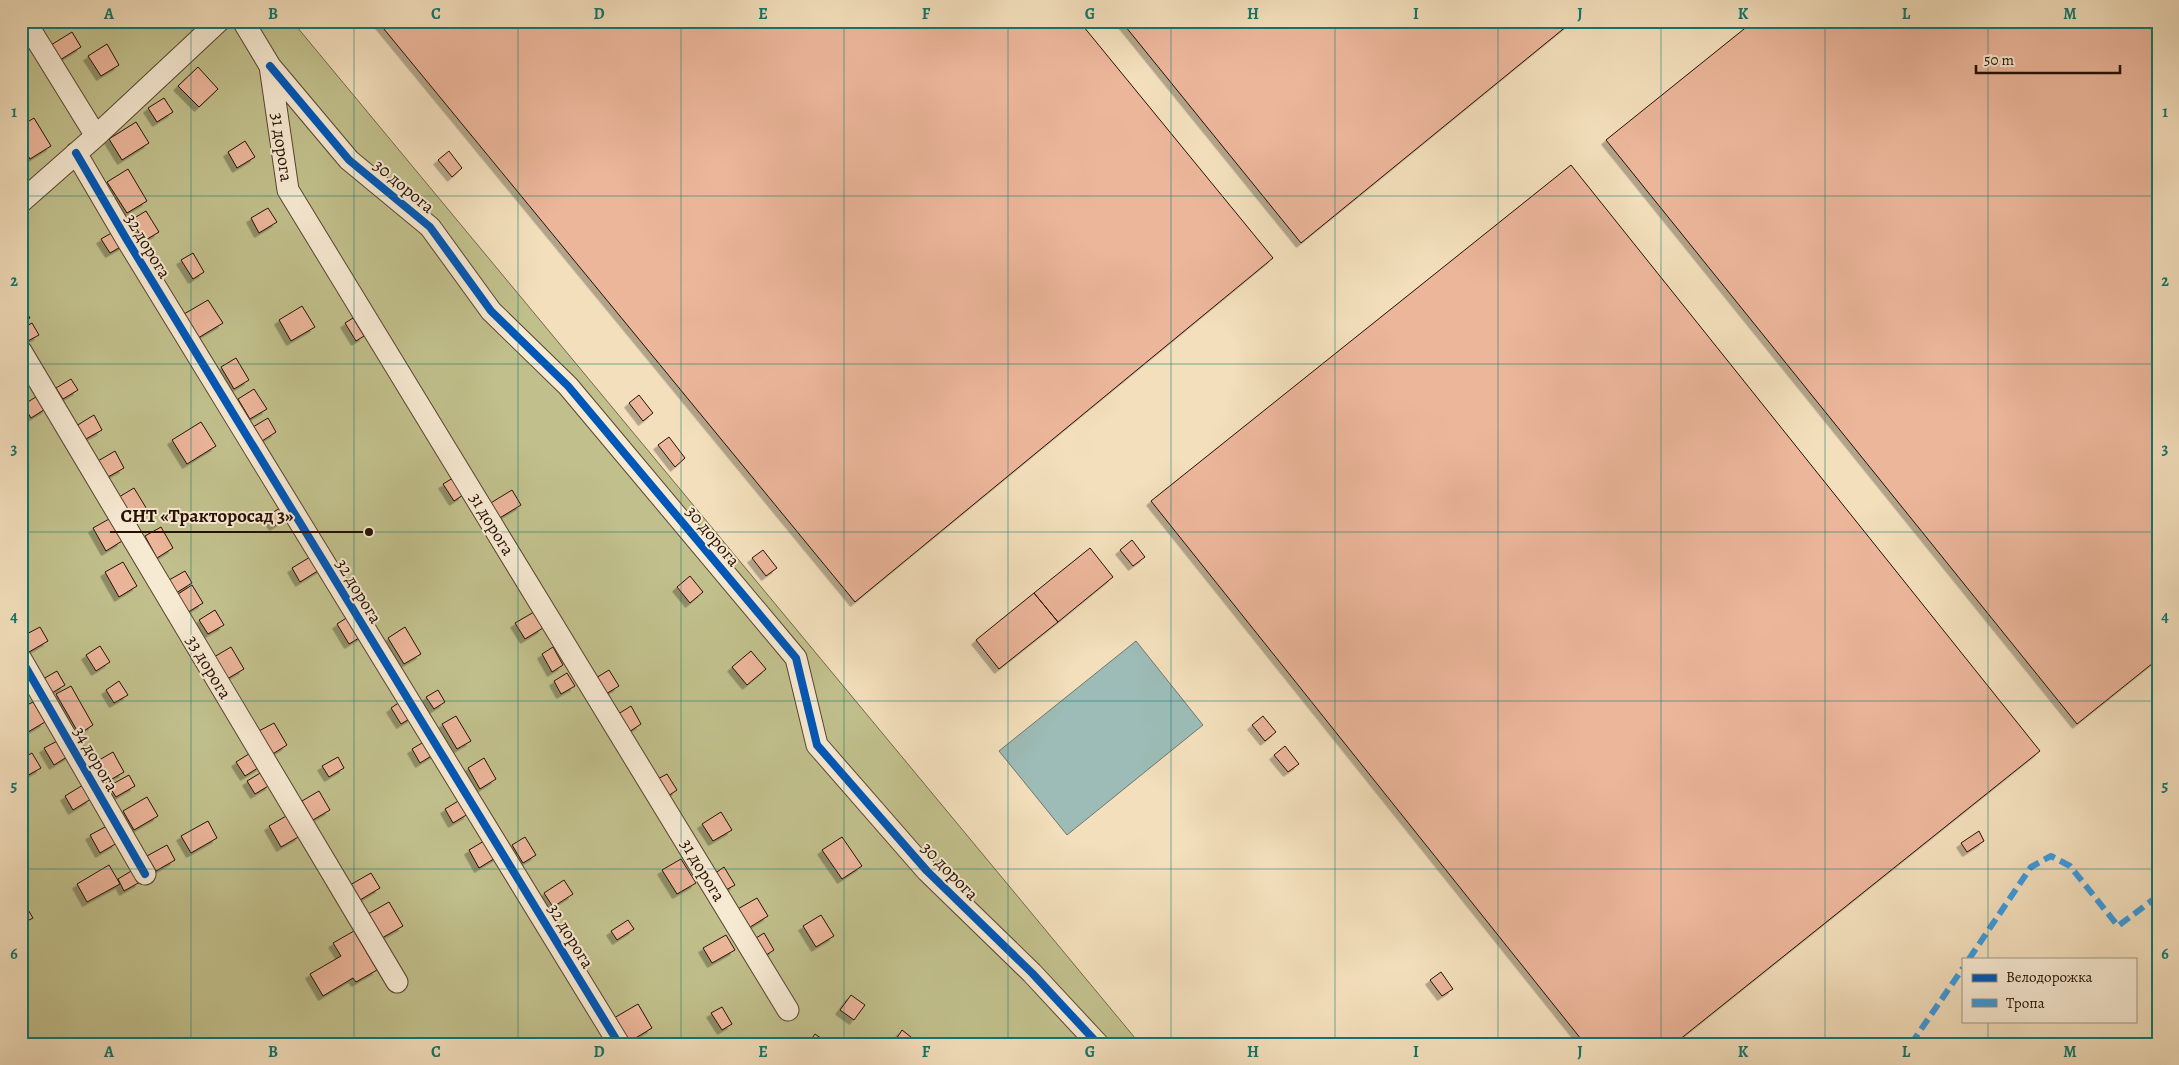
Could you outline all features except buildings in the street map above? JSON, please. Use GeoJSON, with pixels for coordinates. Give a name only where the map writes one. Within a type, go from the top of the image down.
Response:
{"type":"FeatureCollection","features":[{"type":"Feature","properties":{"kind":"street"},"geometry":{"type":"LineString","coordinates":[[25,21],[96,136]]}},
{"type":"Feature","properties":{"kind":"street","name":"31 дорога"},"geometry":{"type":"LineString","coordinates":[[243,21],[270,66],[288,190],[788,1010]]}},
{"type":"Feature","properties":{"kind":"street"},"geometry":{"type":"LineString","coordinates":[[21,202],[96,136],[207,26]]}},
{"type":"Feature","properties":{"kind":"street","name":"30 дорога"},"geometry":{"type":"LineString","coordinates":[[270,66],[349,160],[430,227],[491,311],[568,386],[796,658],[817,745],[927,871],[1032,973],[1098,1044]]}},
{"type":"Feature","properties":{"kind":"street","name":"32 дорога"},"geometry":{"type":"LineString","coordinates":[[76,153],[127,240],[619,1044]]}},
{"type":"Feature","properties":{"kind":"street","name":"33 дорога"},"geometry":{"type":"LineString","coordinates":[[21,351],[397,982]]}},
{"type":"Feature","properties":{"kind":"street","name":"34 дорога"},"geometry":{"type":"LineString","coordinates":[[21,659],[145,874]]}},
{"type":"Feature","properties":{"kind":"shaded area"},"geometry":{"type":"Polygon","coordinates":[[[21,21],[292,21],[1140,1044],[21,1044],[21,21]]]}},
{"type":"Feature","properties":{"kind":"water"},"geometry":{"type":"Polygon","coordinates":[[[1136,641],[1203,725],[1067,835],[999,751],[1136,641]]]}},
{"type":"Feature","properties":{"kind":"marked path"},"geometry":{"type":"LineString","coordinates":[[1970,958],[2031,867],[2051,856],[2070,866],[2118,926],[2158,896]]}},
{"type":"Feature","properties":{"kind":"marked path"},"geometry":{"type":"LineString","coordinates":[[1911,1044],[1962,969]]}},
{"type":"Feature","properties":{"kind":"cycle path"},"geometry":{"type":"LineString","coordinates":[[270,66],[349,160],[430,227],[491,311],[568,386],[796,658],[817,745],[927,871],[1032,973],[1098,1044]]}},
{"type":"Feature","properties":{"kind":"cycle path"},"geometry":{"type":"LineString","coordinates":[[76,153],[127,240],[619,1044]]}},
{"type":"Feature","properties":{"kind":"cycle path"},"geometry":{"type":"LineString","coordinates":[[21,659],[145,874]]}},
{"type":"Feature","properties":{"kind":"place","name":"СНТ «Тракторосад 3»"},"geometry":{"type":"Point","coordinates":[369,532]}}]}
